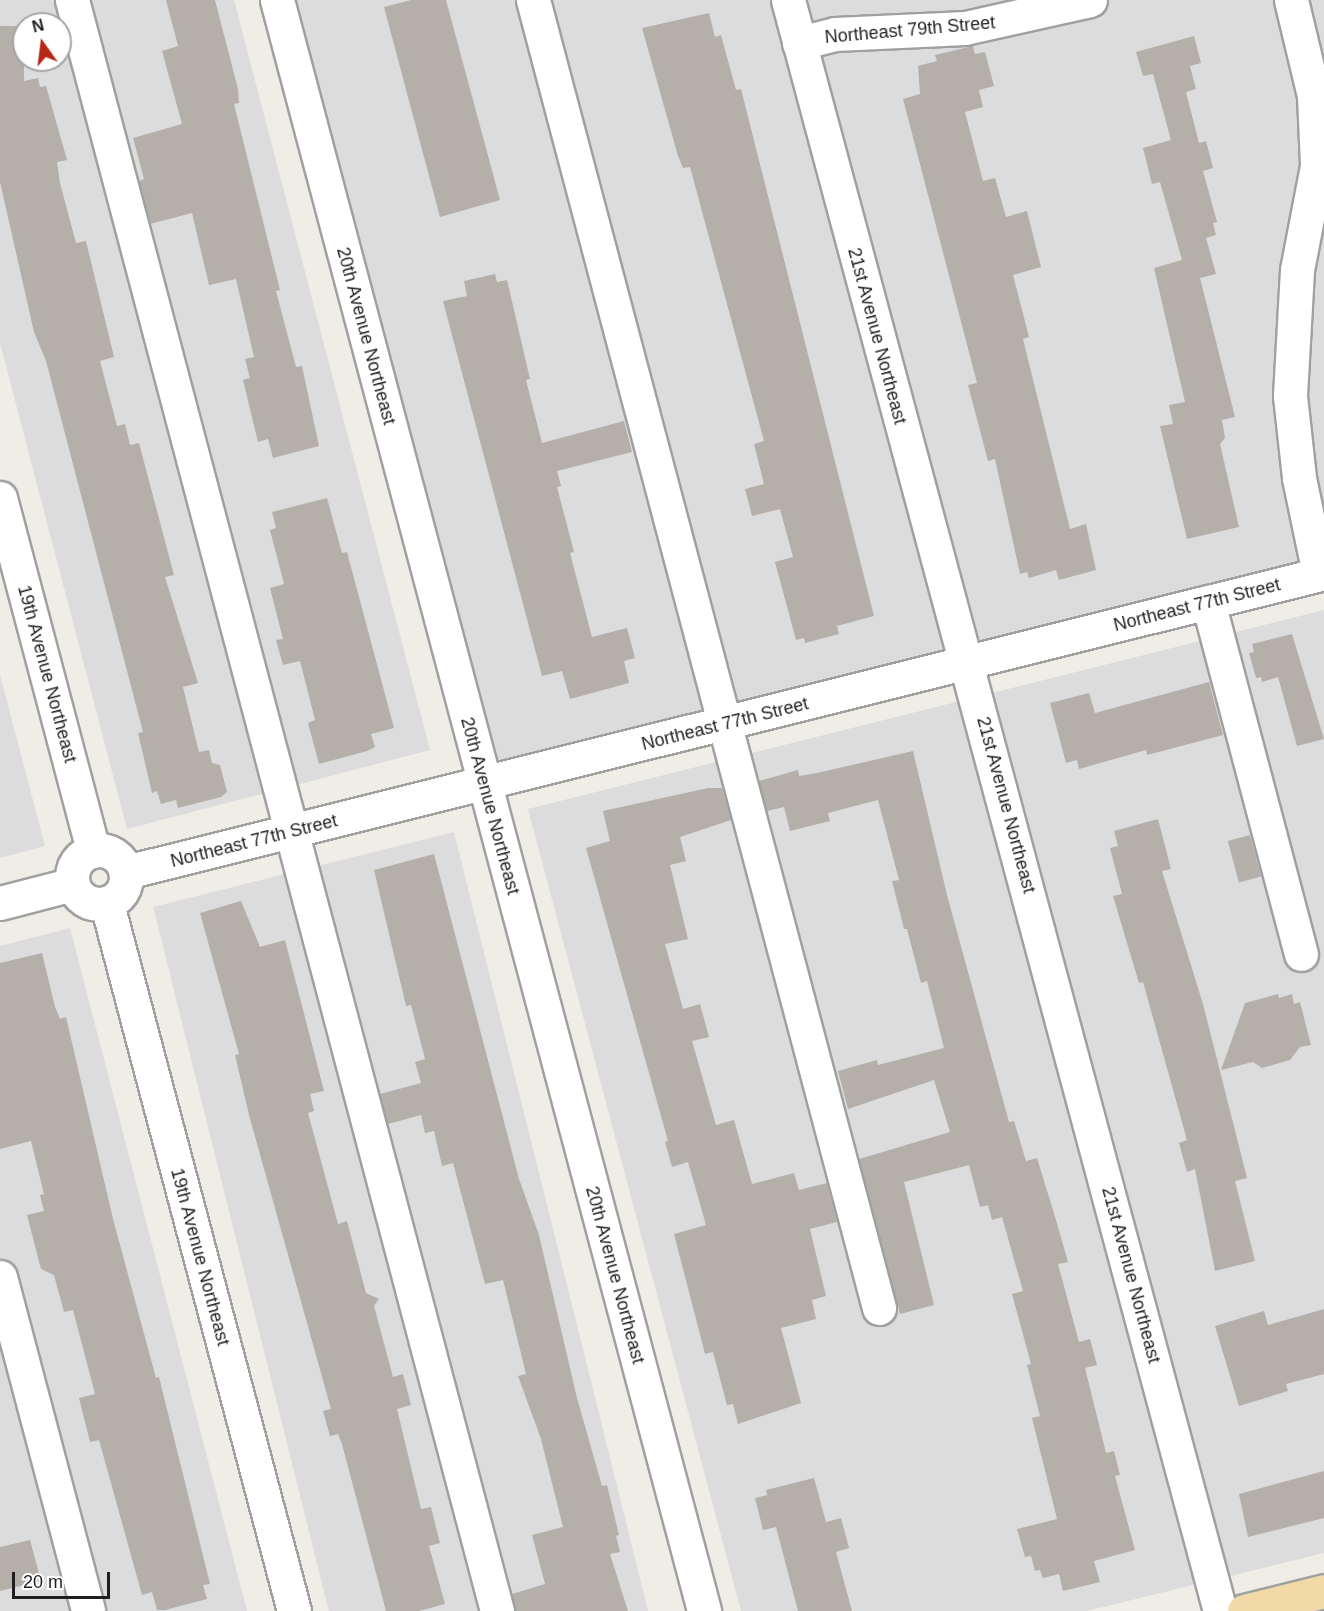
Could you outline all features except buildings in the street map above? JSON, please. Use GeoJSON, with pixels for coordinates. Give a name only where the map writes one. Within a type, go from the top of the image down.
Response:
{"type":"FeatureCollection","features":[{"type":"Feature","properties":{"kind":"main road"},"geometry":{"type":"LineString","coordinates":[[1244,1611],[1324,1591]]}},
{"type":"Feature","properties":{"kind":"street"},"geometry":{"type":"LineString","coordinates":[[72,0],[497,1611]]}},
{"type":"Feature","properties":{"kind":"street","name":"20th Avenue Northeast"},"geometry":{"type":"LineString","coordinates":[[277,0],[704,1611]]}},
{"type":"Feature","properties":{"kind":"street"},"geometry":{"type":"LineString","coordinates":[[533,0],[722,725],[879,1308]]}},
{"type":"Feature","properties":{"kind":"street","name":"21st Avenue Northeast"},"geometry":{"type":"LineString","coordinates":[[788,0],[950,610],[968,662],[1220,1611]]}},
{"type":"Feature","properties":{"kind":"street","name":"Northeast 79th Street"},"geometry":{"type":"LineString","coordinates":[[799,43],[835,34],[965,28],[1090,0]]}},
{"type":"Feature","properties":{"kind":"street"},"geometry":{"type":"LineString","coordinates":[[1291,0],[1314,96],[1317,166],[1297,270],[1290,396],[1299,478],[1322,574]]}},
{"type":"Feature","properties":{"kind":"street","name":"19th Avenue Northeast"},"geometry":{"type":"LineString","coordinates":[[0,498],[93,851]]}},
{"type":"Feature","properties":{"kind":"street","name":"Northeast 77th Street"},"geometry":{"type":"LineString","coordinates":[[126,872],[1322,574]]}},
{"type":"Feature","properties":{"kind":"street"},"geometry":{"type":"LineString","coordinates":[[1208,602],[1301,954]]}},
{"type":"Feature","properties":{"kind":"street"},"geometry":{"type":"LineString","coordinates":[[93,851],[114,854],[126,872],[122,893],[107,904],[88,903],[73,884],[76,863],[93,851]]}},
{"type":"Feature","properties":{"kind":"street"},"geometry":{"type":"LineString","coordinates":[[0,903],[73,884]]}},
{"type":"Feature","properties":{"kind":"street","name":"19th Avenue Northeast"},"geometry":{"type":"LineString","coordinates":[[107,904],[294,1611]]}},
{"type":"Feature","properties":{"kind":"street"},"geometry":{"type":"LineString","coordinates":[[0,1277],[88,1611]]}},
{"type":"Feature","properties":{"kind":"shaded area"},"geometry":{"type":"Polygon","coordinates":[[[0,0],[234,0],[430,750],[127,829],[0,343],[0,0]]]}},
{"type":"Feature","properties":{"kind":"shaded area"},"geometry":{"type":"Polygon","coordinates":[[[277,0],[1324,0],[1324,573],[484,784],[277,0]]]}},
{"type":"Feature","properties":{"kind":"shaded area"},"geometry":{"type":"Polygon","coordinates":[[[1324,610],[1324,1553],[1087,1611],[741,1611],[528,809],[1324,610]]]}},
{"type":"Feature","properties":{"kind":"shaded area"},"geometry":{"type":"Polygon","coordinates":[[[0,675],[45,846],[0,858],[0,675]]]}},
{"type":"Feature","properties":{"kind":"shaded area"},"geometry":{"type":"Polygon","coordinates":[[[454,832],[648,1611],[329,1611],[153,907],[454,832]]]}},
{"type":"Feature","properties":{"kind":"shaded area"},"geometry":{"type":"Polygon","coordinates":[[[70,928],[247,1611],[0,1611],[0,946],[70,928]]]}}]}
